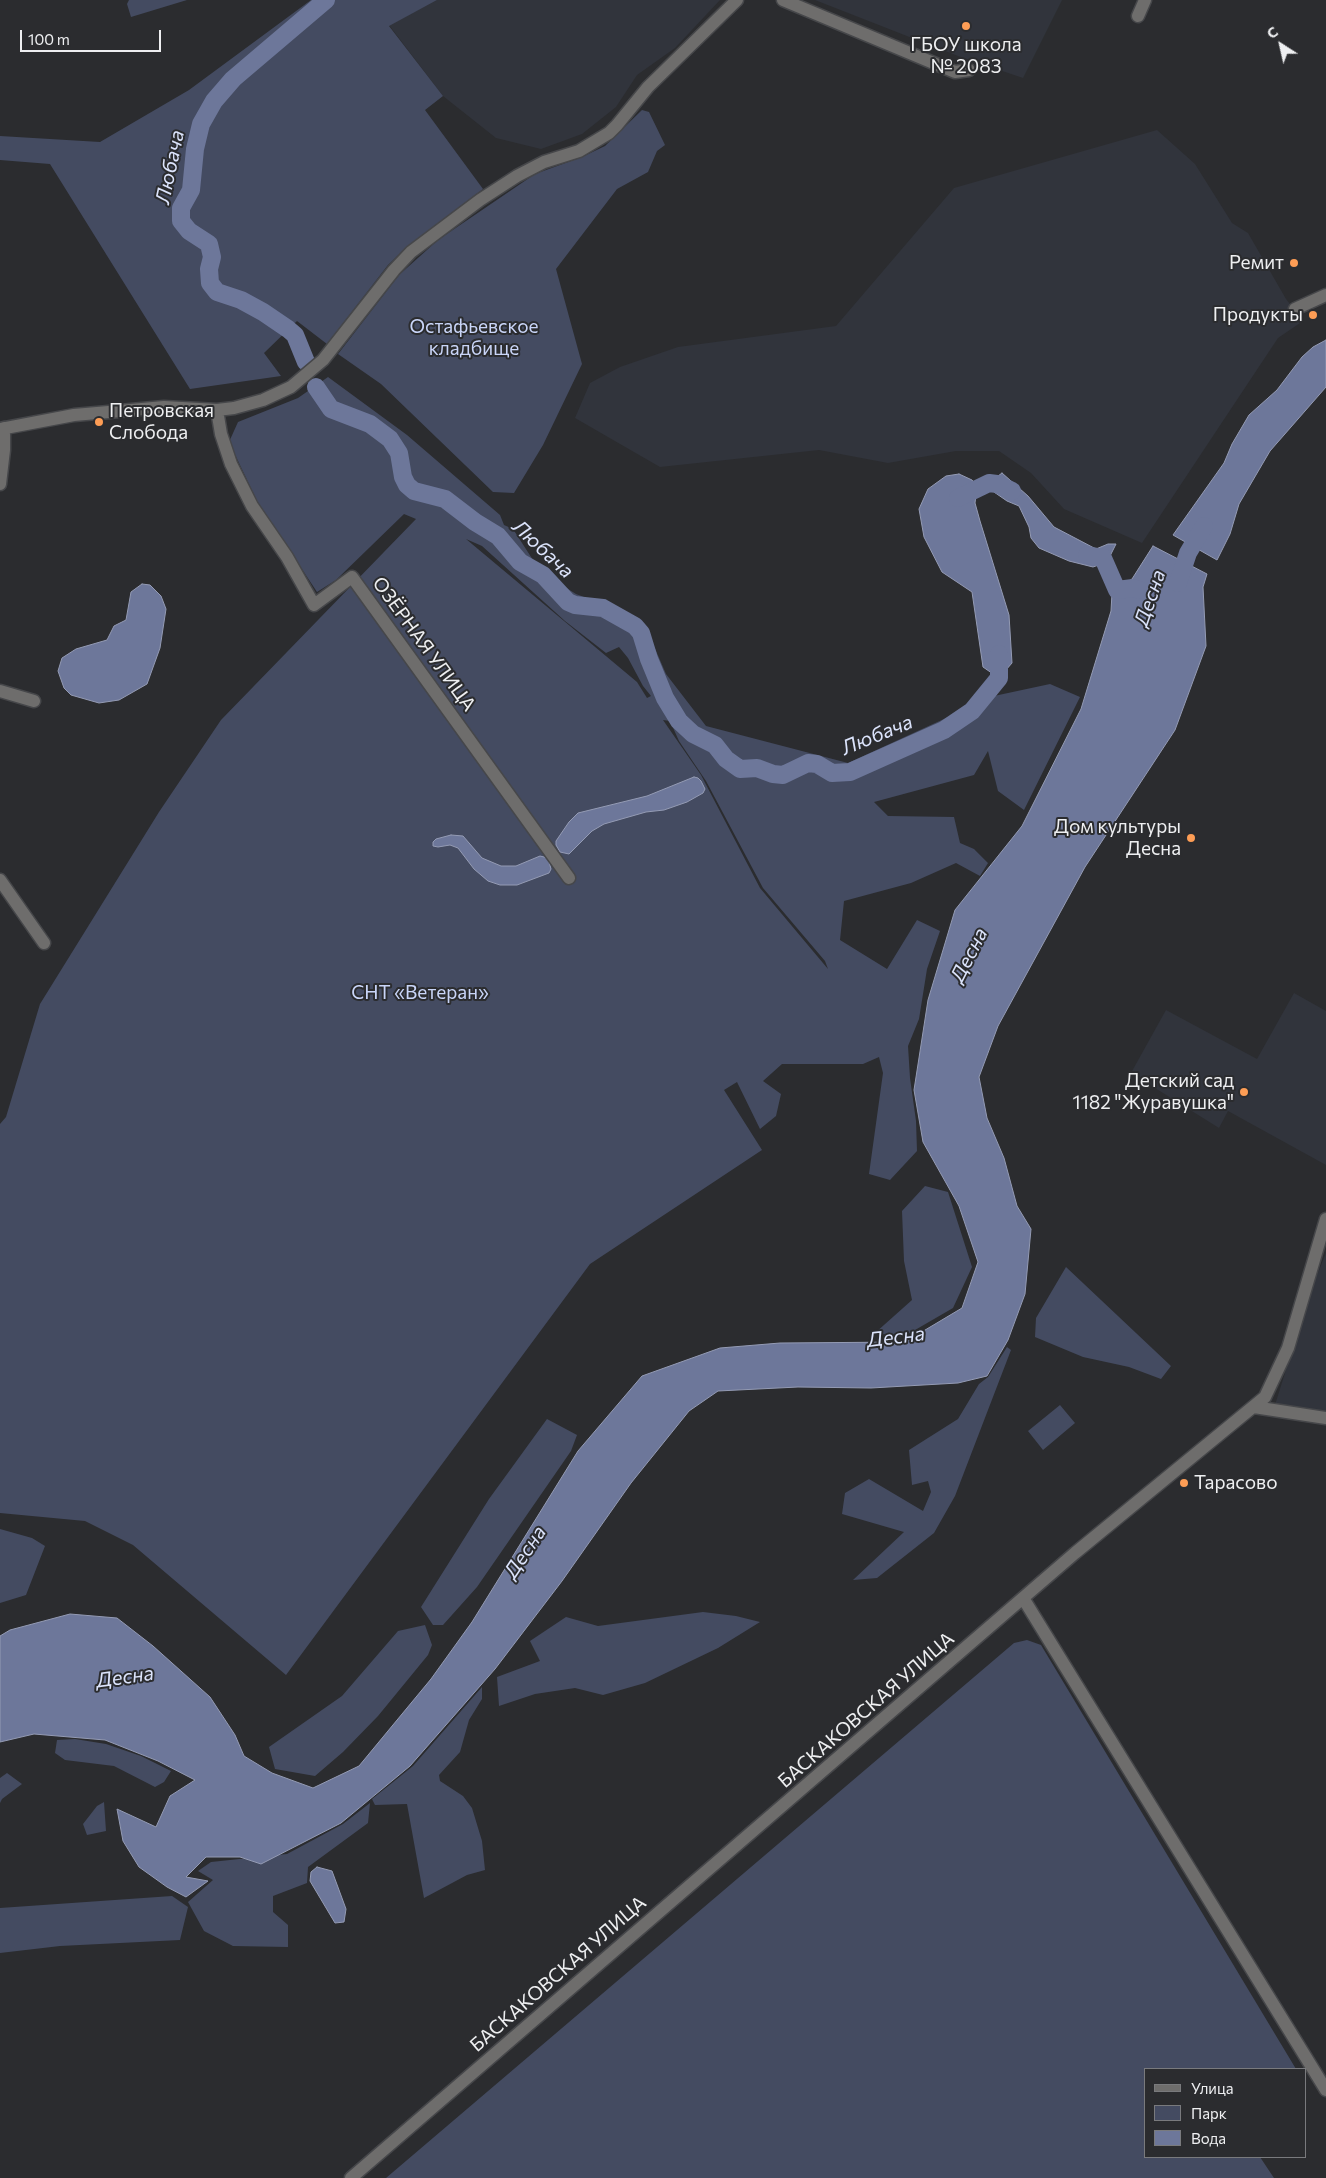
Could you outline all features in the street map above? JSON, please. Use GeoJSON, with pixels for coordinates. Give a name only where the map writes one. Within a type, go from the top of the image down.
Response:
{"type":"FeatureCollection","features":[{"type":"Feature","properties":{"kind":"street"},"geometry":{"type":"LineString","coordinates":[[0,484],[4,450],[2,428],[74,415],[164,407],[217,410],[234,408],[263,400],[302,380],[323,360],[394,270],[411,252],[465,211],[517,176],[544,162],[579,151],[609,133],[648,87],[737,0]]}},
{"type":"Feature","properties":{"kind":"street"},"geometry":{"type":"LineString","coordinates":[[783,0],[955,72],[969,70]]}},
{"type":"Feature","properties":{"kind":"street"},"geometry":{"type":"LineString","coordinates":[[1138,16],[1145,0]]}},
{"type":"Feature","properties":{"kind":"street"},"geometry":{"type":"LineString","coordinates":[[1295,309],[1325,299]]}},
{"type":"Feature","properties":{"kind":"street","name":"ОЗЁРНАЯ УЛИЦА"},"geometry":{"type":"LineString","coordinates":[[217,410],[221,434],[231,464],[252,506],[287,556],[314,605],[352,577],[569,878]]}},
{"type":"Feature","properties":{"kind":"street"},"geometry":{"type":"LineString","coordinates":[[0,691],[34,701]]}},
{"type":"Feature","properties":{"kind":"street"},"geometry":{"type":"LineString","coordinates":[[0,880],[44,943]]}},
{"type":"Feature","properties":{"kind":"street","name":"БАСКАКОВСКАЯ УЛИЦА"},"geometry":{"type":"LineString","coordinates":[[351,2178],[1023,1598],[1119,1516],[1265,1397],[1288,1348],[1326,1219]]}},
{"type":"Feature","properties":{"kind":"street"},"geometry":{"type":"LineString","coordinates":[[1254,1407],[1326,1418]]}},
{"type":"Feature","properties":{"kind":"street"},"geometry":{"type":"LineString","coordinates":[[1023,1598],[1326,2090]]}},
{"type":"Feature","properties":{"kind":"shaded area"},"geometry":{"type":"Polygon","coordinates":[[[437,0],[720,0],[675,48],[637,75],[616,107],[582,134],[541,149],[496,138],[443,96],[389,25],[437,0]]]}},
{"type":"Feature","properties":{"kind":"shaded area","name":"ГБОУ школа № 2083"},"geometry":{"type":"Polygon","coordinates":[[[815,0],[1062,0],[1023,78],[958,56],[815,0]]]}},
{"type":"Feature","properties":{"kind":"shaded area"},"geometry":{"type":"Polygon","coordinates":[[[1157,130],[1195,164],[1232,223],[1248,233],[1286,299],[1303,321],[1278,338],[1142,543],[1064,509],[1031,473],[999,451],[956,451],[888,463],[819,450],[660,467],[575,418],[590,383],[620,367],[678,347],[836,326],[954,188],[1157,130]]]}},
{"type":"Feature","properties":{"kind":"shaded area","name":"Детский сад 1182 \"Журавушка\""},"geometry":{"type":"Polygon","coordinates":[[[1294,993],[1326,1011],[1326,1165],[1228,1111],[1219,1128],[1131,1073],[1166,1010],[1257,1059],[1294,993]]]}},
{"type":"Feature","properties":{"kind":"shaded area"},"geometry":{"type":"Polygon","coordinates":[[[1326,1253],[1326,1412],[1274,1408],[1311,1290],[1326,1253]]]}},
{"type":"Feature","properties":{"kind":"green space"},"geometry":{"type":"Polygon","coordinates":[[[129,0],[187,0],[131,17],[127,4],[129,0]]]}},
{"type":"Feature","properties":{"kind":"green space"},"geometry":{"type":"Polygon","coordinates":[[[311,0],[437,0],[389,26],[443,96],[425,110],[483,189],[407,247],[388,265],[327,344],[297,321],[264,353],[281,376],[190,389],[50,164],[0,160],[0,136],[100,142],[189,90],[311,0]]]}},
{"type":"Feature","properties":{"kind":"green space","name":"Остафьевское кладбище"},"geometry":{"type":"Polygon","coordinates":[[[642,110],[649,112],[665,145],[657,151],[648,172],[617,189],[556,269],[582,364],[543,445],[514,493],[493,492],[381,384],[338,354],[399,275],[438,240],[535,174],[582,157],[605,146],[642,110]]]}},
{"type":"Feature","properties":{"kind":"green space","name":"СНТ «Ветеран»"},"geometry":{"type":"Polygon","coordinates":[[[328,377],[407,435],[500,515],[504,525],[513,529],[533,560],[552,579],[576,594],[629,614],[647,630],[666,674],[706,726],[848,763],[994,696],[1050,684],[1080,697],[1024,810],[998,791],[988,751],[974,775],[874,802],[888,816],[954,817],[960,843],[974,849],[988,863],[980,876],[956,863],[911,883],[844,901],[840,940],[887,969],[917,920],[940,931],[927,969],[919,1019],[908,1046],[916,1121],[917,1151],[890,1180],[869,1174],[883,1073],[879,1057],[863,1064],[782,1064],[763,1081],[781,1094],[776,1116],[760,1129],[737,1082],[724,1090],[762,1150],[590,1264],[286,1675],[133,1545],[85,1521],[0,1513],[0,1124],[6,1117],[40,1004],[159,812],[221,720],[416,519],[404,514],[336,580],[317,592],[257,501],[229,442],[238,422],[298,398],[328,377]],[[466,539],[637,682],[647,698],[651,696],[643,686],[628,658],[619,647],[606,653],[565,621],[482,546],[466,539]],[[663,720],[701,775],[760,888],[828,969],[825,961],[763,888],[706,781],[679,741],[670,721],[663,720]]]}},
{"type":"Feature","properties":{"kind":"green space"},"geometry":{"type":"Polygon","coordinates":[[[925,1186],[948,1192],[972,1267],[953,1308],[903,1337],[875,1333],[912,1300],[904,1261],[902,1211],[925,1186]]]}},
{"type":"Feature","properties":{"kind":"green space"},"geometry":{"type":"Polygon","coordinates":[[[1066,1267],[1171,1366],[1161,1379],[1129,1367],[1083,1357],[1035,1337],[1036,1318],[1066,1267]]]}},
{"type":"Feature","properties":{"kind":"green space"},"geometry":{"type":"Polygon","coordinates":[[[1007,1347],[1011,1350],[955,1496],[934,1533],[877,1578],[853,1580],[904,1532],[842,1514],[845,1493],[869,1479],[923,1511],[931,1492],[928,1481],[912,1485],[909,1450],[958,1419],[979,1384],[988,1377],[1007,1347]]]}},
{"type":"Feature","properties":{"kind":"green space"},"geometry":{"type":"Polygon","coordinates":[[[1060,1405],[1075,1423],[1043,1450],[1028,1431],[1060,1405]]]}},
{"type":"Feature","properties":{"kind":"green space"},"geometry":{"type":"Polygon","coordinates":[[[547,1419],[577,1435],[571,1451],[477,1587],[443,1625],[433,1625],[421,1607],[489,1499],[547,1419]]]}},
{"type":"Feature","properties":{"kind":"green space"},"geometry":{"type":"Polygon","coordinates":[[[0,1529],[32,1538],[45,1546],[26,1595],[0,1603],[0,1529]]]}},
{"type":"Feature","properties":{"kind":"green space"},"geometry":{"type":"Polygon","coordinates":[[[703,1612],[736,1616],[760,1622],[718,1648],[645,1683],[603,1695],[575,1688],[535,1694],[499,1706],[497,1677],[540,1661],[530,1641],[566,1617],[598,1626],[703,1612]]]}},
{"type":"Feature","properties":{"kind":"green space"},"geometry":{"type":"Polygon","coordinates":[[[425,1625],[432,1645],[428,1655],[378,1716],[343,1752],[315,1776],[275,1769],[269,1747],[342,1696],[398,1631],[425,1625]]]}},
{"type":"Feature","properties":{"kind":"green space"},"geometry":{"type":"Polygon","coordinates":[[[1027,1640],[1041,1645],[1295,2068],[1144,2068],[1144,2158],[1261,2158],[1274,2178],[386,2178],[1014,1643],[1027,1640]]]}},
{"type":"Feature","properties":{"kind":"green space"},"geometry":{"type":"Polygon","coordinates":[[[482,1687],[482,1699],[469,1720],[460,1752],[439,1775],[440,1781],[463,1796],[472,1808],[482,1841],[485,1870],[467,1875],[424,1898],[407,1804],[375,1805],[372,1799],[413,1766],[482,1687]]]}},
{"type":"Feature","properties":{"kind":"green space"},"geometry":{"type":"Polygon","coordinates":[[[75,1739],[106,1744],[141,1756],[171,1771],[164,1782],[155,1787],[114,1766],[65,1760],[55,1753],[57,1740],[75,1739]]]}},
{"type":"Feature","properties":{"kind":"green space"},"geometry":{"type":"Polygon","coordinates":[[[7,1773],[22,1784],[2,1799],[0,1803],[0,1778],[7,1773]]]}},
{"type":"Feature","properties":{"kind":"green space"},"geometry":{"type":"Polygon","coordinates":[[[104,1802],[106,1831],[87,1835],[83,1824],[97,1806],[104,1802]]]}},
{"type":"Feature","properties":{"kind":"green space"},"geometry":{"type":"Polygon","coordinates":[[[370,1803],[368,1823],[308,1867],[307,1883],[273,1896],[273,1912],[288,1925],[288,1947],[233,1946],[204,1931],[188,1902],[213,1880],[198,1871],[211,1862],[287,1854],[343,1824],[370,1803]]]}},
{"type":"Feature","properties":{"kind":"green space"},"geometry":{"type":"Polygon","coordinates":[[[172,1896],[188,1907],[180,1940],[60,1946],[0,1953],[0,1908],[172,1896]]]}},
{"type":"Feature","properties":{"kind":"water"},"geometry":{"type":"Polygon","coordinates":[[[1326,340],[1326,387],[1270,451],[1239,504],[1230,534],[1217,560],[1173,535],[1224,463],[1232,444],[1249,415],[1277,390],[1302,357],[1313,347],[1326,340]]]}},
{"type":"Feature","properties":{"kind":"water"},"geometry":{"type":"Polygon","coordinates":[[[1002,473],[1028,496],[1054,527],[1096,549],[1108,544],[1116,544],[1107,562],[1093,567],[1069,561],[1039,548],[1031,538],[1029,527],[1019,506],[1007,501],[994,492],[989,483],[1002,473]]]}},
{"type":"Feature","properties":{"kind":"water"},"geometry":{"type":"Polygon","coordinates":[[[959,474],[972,480],[977,487],[975,503],[1009,615],[1012,663],[999,678],[983,667],[972,592],[942,572],[924,537],[919,509],[928,489],[946,476],[959,474]]]}},
{"type":"Feature","properties":{"kind":"water"},"geometry":{"type":"Polygon","coordinates":[[[1153,546],[1207,574],[1203,587],[1206,646],[1175,730],[1085,867],[998,1026],[979,1077],[987,1118],[1004,1158],[1017,1206],[1031,1229],[1025,1294],[1008,1340],[987,1376],[958,1383],[871,1388],[798,1387],[718,1391],[689,1411],[631,1483],[562,1581],[495,1669],[410,1766],[341,1823],[261,1864],[240,1857],[206,1857],[186,1877],[208,1881],[186,1897],[167,1887],[139,1867],[123,1841],[117,1809],[156,1827],[170,1796],[195,1780],[158,1761],[105,1740],[34,1734],[0,1742],[0,1636],[10,1630],[70,1614],[117,1618],[153,1646],[210,1697],[235,1735],[244,1756],[272,1773],[313,1788],[359,1766],[431,1679],[472,1622],[578,1451],[642,1376],[720,1348],[780,1343],[905,1342],[962,1308],[978,1262],[959,1206],[923,1142],[914,1090],[928,1000],[955,910],[1022,826],[1081,709],[1111,611],[1112,593],[1132,579],[1153,546]]]}},
{"type":"Feature","properties":{"kind":"water"},"geometry":{"type":"Polygon","coordinates":[[[142,584],[150,585],[161,596],[166,609],[160,648],[147,684],[119,700],[99,703],[71,695],[64,688],[58,671],[62,658],[76,649],[107,640],[114,626],[126,620],[131,592],[142,584]]]}},
{"type":"Feature","properties":{"kind":"water"},"geometry":{"type":"Polygon","coordinates":[[[694,777],[701,781],[705,789],[703,793],[687,802],[664,810],[646,812],[604,824],[592,831],[569,854],[560,852],[556,845],[556,841],[569,822],[578,813],[647,796],[694,777]]]}},
{"type":"Feature","properties":{"kind":"water"},"geometry":{"type":"Polygon","coordinates":[[[451,835],[463,836],[482,858],[501,866],[516,866],[540,856],[548,858],[551,869],[549,873],[517,885],[500,885],[488,881],[474,869],[458,848],[450,845],[433,846],[433,842],[436,839],[451,835]]]}},
{"type":"Feature","properties":{"kind":"water"},"geometry":{"type":"Polygon","coordinates":[[[317,1867],[332,1871],[346,1909],[344,1922],[335,1923],[310,1881],[311,1872],[317,1867]]]}},
{"type":"Feature","properties":{"kind":"waterway","name":"Любача"},"geometry":{"type":"LineString","coordinates":[[306,362],[295,335],[288,329],[241,300],[217,292],[210,283],[209,269],[212,257],[209,244],[189,231],[181,221],[181,208],[191,190],[195,149],[201,124],[214,101],[233,79],[326,0]]}},
{"type":"Feature","properties":{"kind":"waterway","name":"Любача"},"geometry":{"type":"LineString","coordinates":[[316,387],[331,409],[370,424],[390,439],[399,453],[403,477],[407,485],[414,491],[445,499],[475,522],[498,536],[520,562],[543,575],[568,602],[575,605],[603,608],[635,626],[641,633],[649,659],[665,698],[679,721],[693,734],[715,745],[726,759],[740,769],[757,768],[773,774],[783,775],[808,763],[817,764],[832,773],[850,772],[944,730],[972,711],[999,678],[999,654]]}},
{"type":"Feature","properties":{"kind":"waterway","name":"Любача"},"geometry":{"type":"LineString","coordinates":[[958,498],[989,483],[997,484],[1012,491]]}},
{"type":"Feature","properties":{"kind":"waterway","name":"Десна"},"geometry":{"type":"LineString","coordinates":[[1178,583],[1188,553],[1204,526]]}},
{"type":"Feature","properties":{"kind":"waterway","name":"Любача"},"geometry":{"type":"LineString","coordinates":[[1087,555],[1103,558],[1117,590],[1133,588],[1139,590]]}},
{"type":"Feature","properties":{"kind":"place","name":"ГБОУ школа № 2083"},"geometry":{"type":"Point","coordinates":[966,26]}},
{"type":"Feature","properties":{"kind":"place","name":"Ремит"},"geometry":{"type":"Point","coordinates":[1294,263]}},
{"type":"Feature","properties":{"kind":"place","name":"Продукты"},"geometry":{"type":"Point","coordinates":[1313,315]}},
{"type":"Feature","properties":{"kind":"place","name":"Петровская Слобода"},"geometry":{"type":"Point","coordinates":[99,422]}},
{"type":"Feature","properties":{"kind":"place","name":"Дом культуры Десна"},"geometry":{"type":"Point","coordinates":[1191,838]}},
{"type":"Feature","properties":{"kind":"place","name":"Детский сад 1182 \"Журавушка\""},"geometry":{"type":"Point","coordinates":[1244,1092]}},
{"type":"Feature","properties":{"kind":"place","name":"Тарасово"},"geometry":{"type":"Point","coordinates":[1184,1483]}}]}
